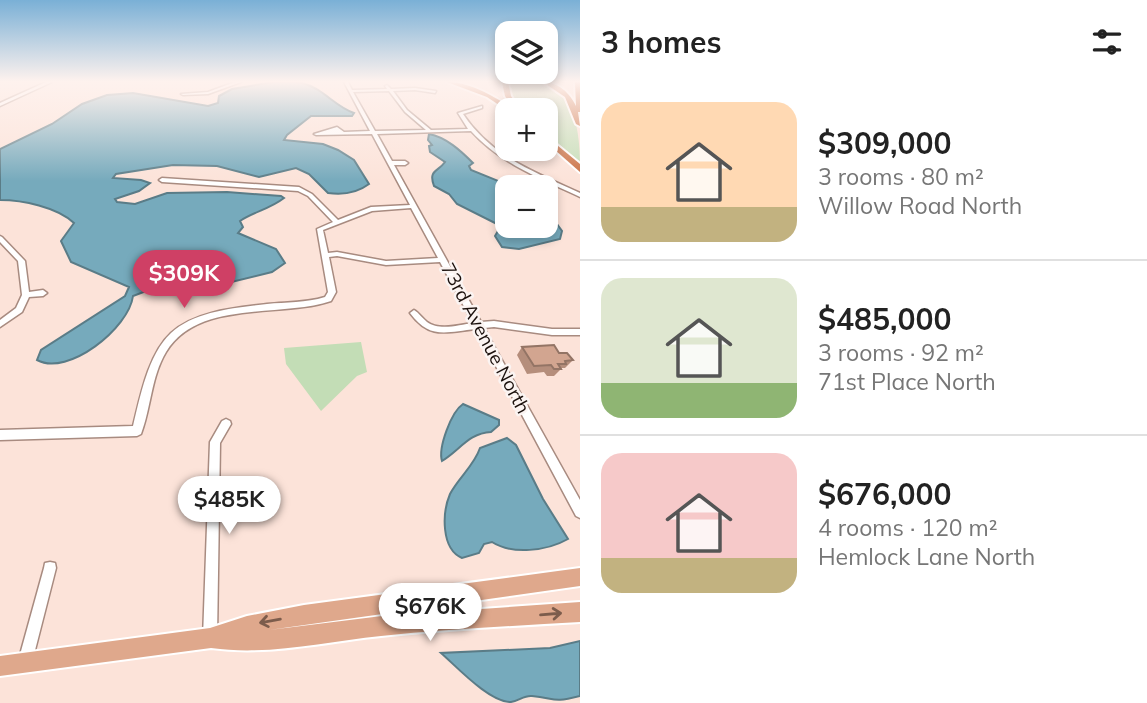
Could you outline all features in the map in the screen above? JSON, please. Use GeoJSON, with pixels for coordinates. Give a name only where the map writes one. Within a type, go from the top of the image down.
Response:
{"type":"FeatureCollection","features":[{"type":"Feature","properties":{"kind":"highway"},"geometry":{"type":"LineString","coordinates":[[558,149],[580,169]]}},
{"type":"Feature","properties":{"kind":"main road"},"geometry":{"type":"LineString","coordinates":[[0,666],[211,638],[234,628],[266,621],[580,577]]}},
{"type":"Feature","properties":{"kind":"main road"},"geometry":{"type":"LineString","coordinates":[[211,638],[231,641],[267,640],[379,626],[580,612]]}},
{"type":"Feature","properties":{"kind":"street","name":"73rd Avenue North"},"geometry":{"type":"LineString","coordinates":[[365,115],[580,512]]}},
{"type":"Feature","properties":{"kind":"street"},"geometry":{"type":"LineString","coordinates":[[411,115],[430,131]]}},
{"type":"Feature","properties":{"kind":"street"},"geometry":{"type":"LineString","coordinates":[[461,115],[479,139],[502,158],[549,183],[580,195]]}},
{"type":"Feature","properties":{"kind":"street"},"geometry":{"type":"LineString","coordinates":[[343,133],[337,128],[316,134],[473,130]]}},
{"type":"Feature","properties":{"kind":"street"},"geometry":{"type":"LineString","coordinates":[[391,163],[405,163]]}},
{"type":"Feature","properties":{"kind":"street"},"geometry":{"type":"LineString","coordinates":[[162,180],[299,189],[315,196],[324,211],[336,221]]}},
{"type":"Feature","properties":{"kind":"street"},"geometry":{"type":"LineString","coordinates":[[0,435],[137,431],[155,362],[164,346],[181,329],[214,314],[324,301],[331,297],[319,230],[374,208],[414,206]]}},
{"type":"Feature","properties":{"kind":"street"},"geometry":{"type":"LineString","coordinates":[[0,238],[21,261],[26,295],[19,310],[0,324]]}},
{"type":"Feature","properties":{"kind":"street"},"geometry":{"type":"LineString","coordinates":[[324,255],[337,254],[386,263],[444,260]]}},
{"type":"Feature","properties":{"kind":"street"},"geometry":{"type":"LineString","coordinates":[[26,295],[43,293]]}},
{"type":"Feature","properties":{"kind":"street"},"geometry":{"type":"LineString","coordinates":[[414,313],[425,325],[439,330],[479,325],[515,325],[552,332],[580,332]]}},
{"type":"Feature","properties":{"kind":"street"},"geometry":{"type":"LineString","coordinates":[[211,638],[215,442],[226,424]]}},
{"type":"Feature","properties":{"kind":"street"},"geometry":{"type":"LineString","coordinates":[[25,663],[50,568]]}},
{"type":"Feature","properties":{"kind":"green space"},"geometry":{"type":"Polygon","coordinates":[[[558,115],[573,115],[579,140],[580,162],[558,143],[558,115]]]}},
{"type":"Feature","properties":{"kind":"green space"},"geometry":{"type":"Polygon","coordinates":[[[361,342],[367,372],[357,376],[321,411],[286,364],[284,348],[361,342]]]}},
{"type":"Feature","properties":{"kind":"water"},"geometry":{"type":"Polygon","coordinates":[[[66,115],[353,115],[311,116],[284,140],[323,144],[338,150],[354,160],[369,184],[349,193],[328,193],[309,174],[296,168],[259,177],[217,166],[173,165],[116,174],[113,178],[150,183],[139,191],[115,199],[117,202],[135,204],[167,193],[227,192],[281,196],[284,198],[279,202],[240,221],[243,227],[238,233],[276,249],[285,263],[272,272],[215,286],[154,288],[133,296],[121,322],[109,335],[80,356],[65,362],[50,363],[37,360],[41,350],[125,296],[129,287],[71,262],[61,241],[74,223],[67,217],[39,206],[0,200],[0,149],[66,115]]]}},
{"type":"Feature","properties":{"kind":"water"},"geometry":{"type":"Polygon","coordinates":[[[429,134],[447,141],[473,163],[469,166],[471,170],[495,180],[495,223],[457,204],[449,194],[434,186],[433,174],[445,162],[430,152],[429,146],[432,145],[428,140],[429,134]]]}},
{"type":"Feature","properties":{"kind":"water"},"geometry":{"type":"Polygon","coordinates":[[[558,226],[562,231],[560,239],[519,249],[502,247],[496,238],[558,238],[558,226]]]}},
{"type":"Feature","properties":{"kind":"water"},"geometry":{"type":"Polygon","coordinates":[[[463,404],[499,420],[499,425],[491,432],[477,435],[442,461],[446,431],[454,414],[463,404]]]}},
{"type":"Feature","properties":{"kind":"water"},"geometry":{"type":"Polygon","coordinates":[[[507,438],[516,445],[543,499],[568,539],[530,550],[509,549],[492,542],[484,544],[479,553],[462,558],[450,547],[445,530],[450,494],[480,448],[507,438]]]}},
{"type":"Feature","properties":{"kind":"water"},"geometry":{"type":"Polygon","coordinates":[[[580,641],[580,696],[559,700],[529,696],[511,702],[503,701],[474,683],[441,653],[550,648],[580,641]]]}},
{"type":"Feature","properties":{"kind":"building"},"geometry":{"type":"Polygon","coordinates":[[[554,345],[559,353],[567,353],[573,360],[558,364],[561,369],[554,369],[551,365],[534,366],[522,347],[554,345]]]}}]}
